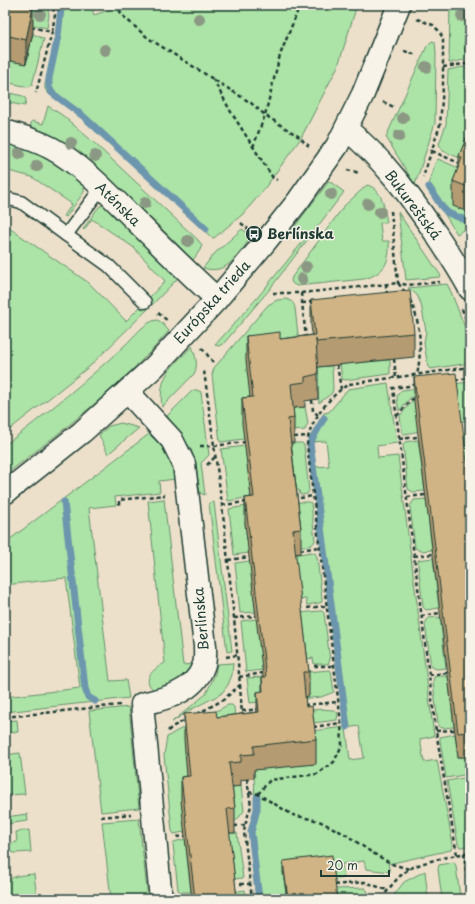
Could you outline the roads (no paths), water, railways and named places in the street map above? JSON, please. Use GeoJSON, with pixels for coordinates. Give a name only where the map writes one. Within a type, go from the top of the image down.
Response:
{"type":"FeatureCollection","features":[{"type":"Feature","properties":{"kind":"street","name":"Európska trieda"},"geometry":{"type":"LineString","coordinates":[[5,493],[82,432],[128,392],[154,367],[217,299],[298,201],[329,158],[346,129],[362,94],[406,11]]}},
{"type":"Feature","properties":{"kind":"street","name":"Bukureštská"},"geometry":{"type":"LineString","coordinates":[[346,129],[373,152],[414,200],[462,273],[470,289]]}},
{"type":"Feature","properties":{"kind":"street","name":"Aténska"},"geometry":{"type":"LineString","coordinates":[[5,131],[52,148],[67,159],[102,188],[189,274],[217,299]]}},
{"type":"Feature","properties":{"kind":"street","name":"Berlínska"},"geometry":{"type":"LineString","coordinates":[[128,392],[162,429],[176,447],[184,464],[205,646],[204,667],[194,681],[178,693],[142,704],[161,899]]}},
{"type":"Feature","properties":{"kind":"lane"},"geometry":{"type":"LineString","coordinates":[[66,235],[102,188]]}},
{"type":"Feature","properties":{"kind":"lane"},"geometry":{"type":"LineString","coordinates":[[5,198],[21,202],[109,266],[145,302]]}},
{"type":"Feature","properties":{"kind":"waterway"},"geometry":{"type":"LineString","coordinates":[[61,9],[58,36],[49,78],[49,87],[52,93],[83,116],[206,229]]}},
{"type":"Feature","properties":{"kind":"waterway"},"geometry":{"type":"LineString","coordinates":[[429,187],[442,207],[448,213],[470,222]]}},
{"type":"Feature","properties":{"kind":"waterway"},"geometry":{"type":"LineString","coordinates":[[324,418],[310,443],[347,727]]}},
{"type":"Feature","properties":{"kind":"waterway"},"geometry":{"type":"LineString","coordinates":[[64,502],[85,688],[88,697],[95,701]]}},
{"type":"Feature","properties":{"kind":"waterway"},"geometry":{"type":"LineString","coordinates":[[257,797],[257,809],[251,832],[259,899]]}},
{"type":"Feature","properties":{"kind":"place","name":"Berlínska"},"geometry":{"type":"Point","coordinates":[254,234]}}]}
